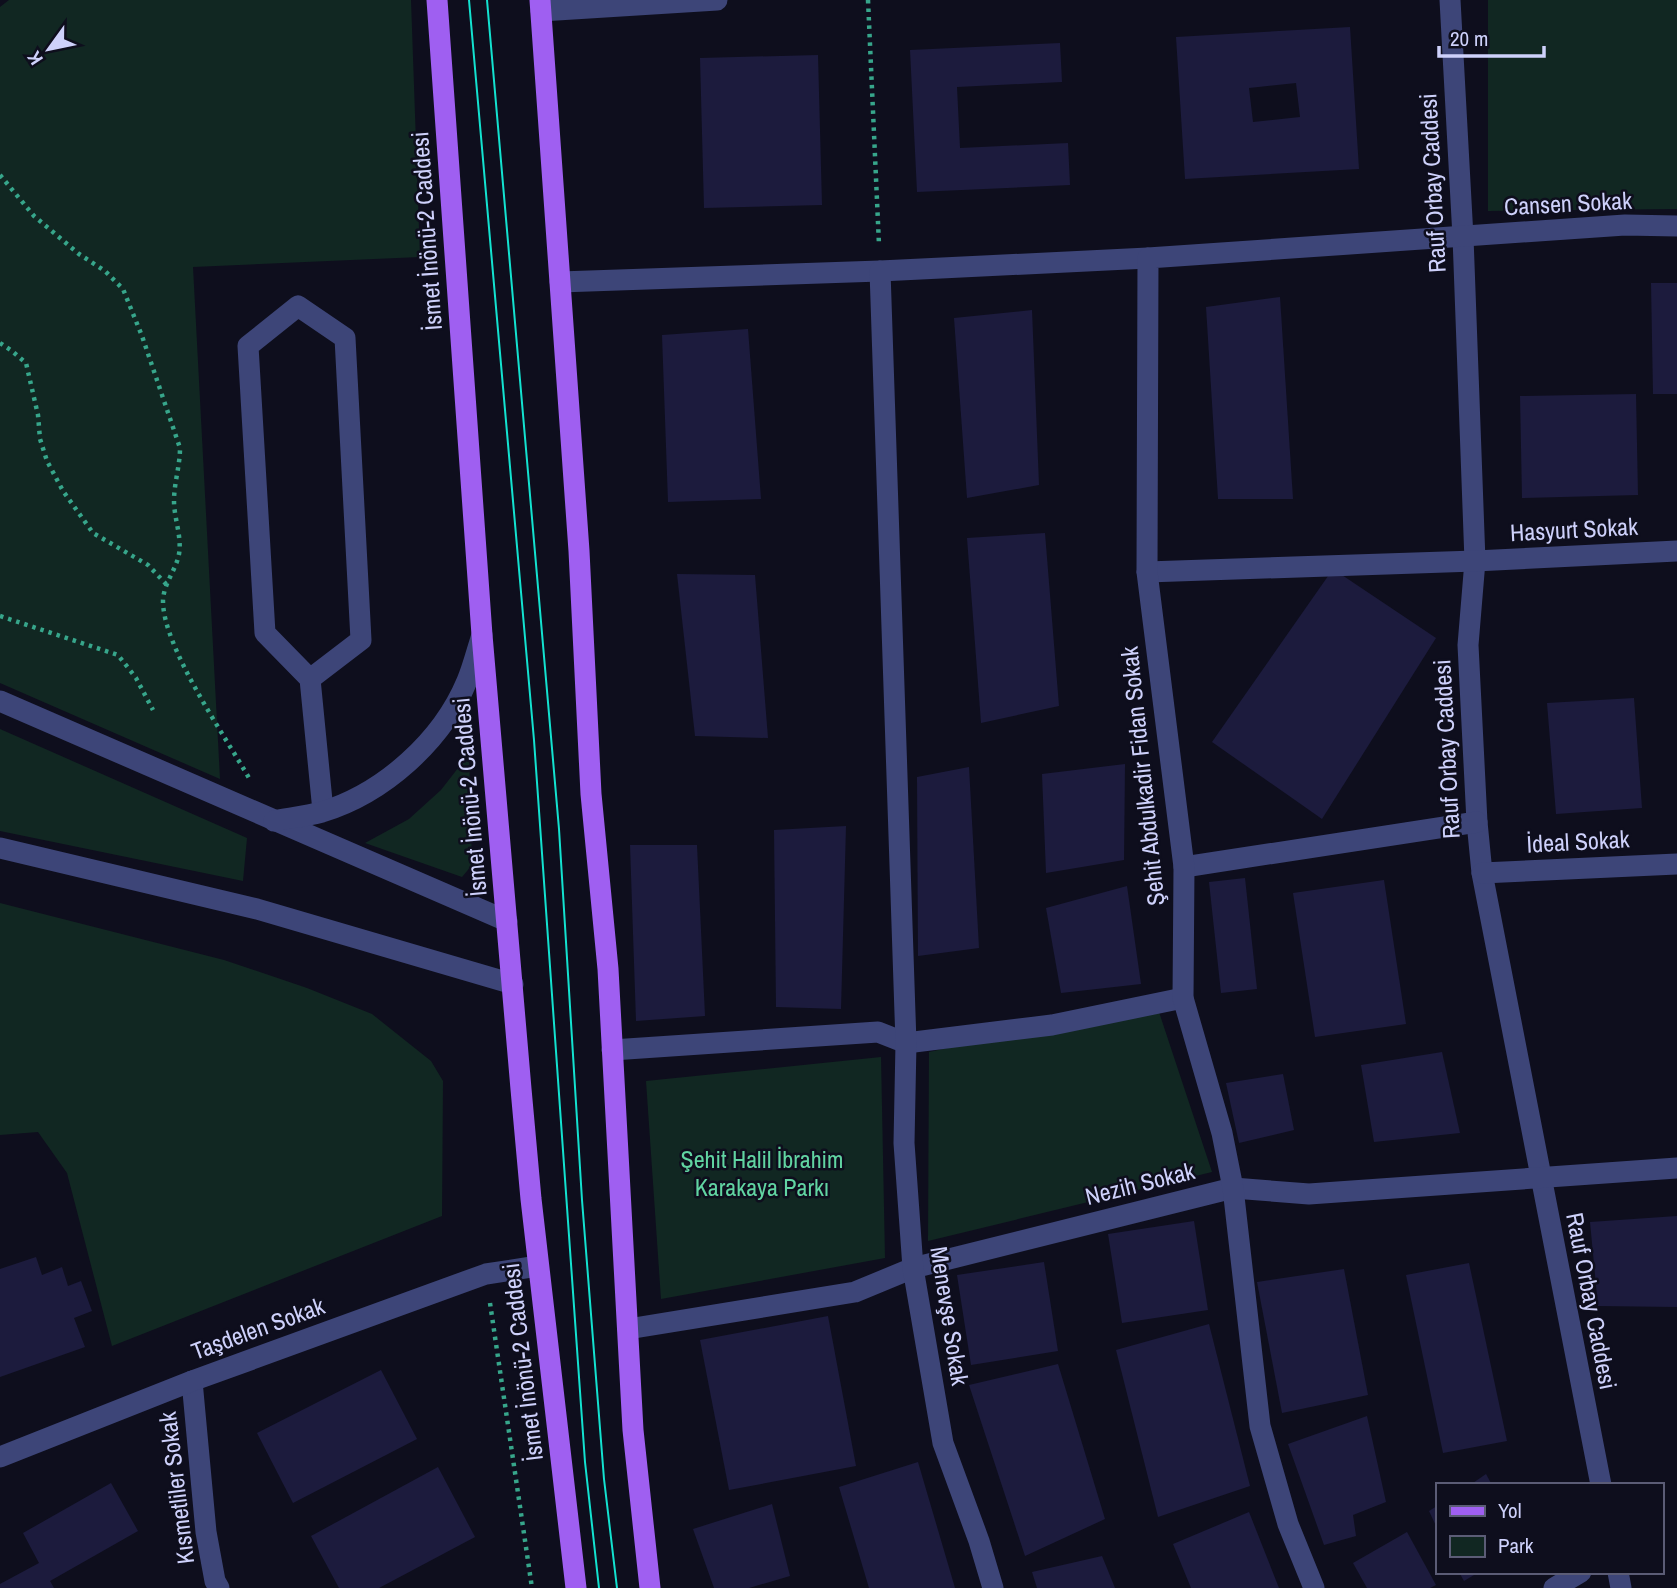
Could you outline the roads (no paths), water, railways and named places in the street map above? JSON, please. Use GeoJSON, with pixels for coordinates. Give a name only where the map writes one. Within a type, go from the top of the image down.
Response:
{"type":"FeatureCollection","features":[{"type":"Feature","properties":{"kind":"main road","name":"İsmet İnönü-2 Caddesi"},"geometry":{"type":"LineString","coordinates":[[438,0],[482,635],[538,1266],[576,1588]]}},
{"type":"Feature","properties":{"kind":"main road"},"geometry":{"type":"LineString","coordinates":[[541,5],[579,551],[591,794],[608,968],[633,1430],[650,1588]]}},
{"type":"Feature","properties":{"kind":"street"},"geometry":{"type":"LineString","coordinates":[[541,5],[717,0]]}},
{"type":"Feature","properties":{"kind":"street","name":"Rauf Orbay Caddesi"},"geometry":{"type":"LineString","coordinates":[[1450,0],[1463,237],[1475,561],[1468,645],[1482,873],[1601,1483]]}},
{"type":"Feature","properties":{"kind":"street","name":"Cansen Sokak"},"geometry":{"type":"LineString","coordinates":[[1463,237],[1625,225],[1677,226]]}},
{"type":"Feature","properties":{"kind":"street"},"geometry":{"type":"LineString","coordinates":[[560,282],[1148,258],[1463,237]]}},
{"type":"Feature","properties":{"kind":"street","name":"Şehit Abdulkadir Fidan Sokak"},"geometry":{"type":"LineString","coordinates":[[1148,258],[1147,572],[1184,867],[1183,998],[1222,1133],[1233,1188],[1260,1426],[1288,1524],[1314,1588]]}},
{"type":"Feature","properties":{"kind":"street","name":"Menevşe Sokak"},"geometry":{"type":"LineString","coordinates":[[880,271],[906,1043],[904,1143],[913,1268],[943,1443],[993,1588]]}},
{"type":"Feature","properties":{"kind":"street"},"geometry":{"type":"LineString","coordinates":[[310,679],[361,640],[345,338],[298,306],[248,346],[265,633],[310,679],[323,811]]}},
{"type":"Feature","properties":{"kind":"street","name":"Hasyurt Sokak"},"geometry":{"type":"LineString","coordinates":[[1147,572],[1677,551]]}},
{"type":"Feature","properties":{"kind":"street"},"geometry":{"type":"LineString","coordinates":[[274,821],[323,811],[368,791],[408,762],[442,726],[467,682],[482,635]]}},
{"type":"Feature","properties":{"kind":"street"},"geometry":{"type":"LineString","coordinates":[[0,701],[507,921]]}},
{"type":"Feature","properties":{"kind":"street"},"geometry":{"type":"LineString","coordinates":[[1184,867],[1477,822]]}},
{"type":"Feature","properties":{"kind":"street"},"geometry":{"type":"LineString","coordinates":[[0,848],[257,909],[513,985]]}},
{"type":"Feature","properties":{"kind":"street","name":"İdeal Sokak"},"geometry":{"type":"LineString","coordinates":[[1482,873],[1677,864]]}},
{"type":"Feature","properties":{"kind":"street"},"geometry":{"type":"LineString","coordinates":[[612,1050],[878,1032],[906,1043],[1052,1025],[1183,998]]}},
{"type":"Feature","properties":{"kind":"street","name":"Nezih Sokak"},"geometry":{"type":"LineString","coordinates":[[628,1329],[855,1292],[913,1268],[1233,1188],[1309,1194],[1677,1168]]}},
{"type":"Feature","properties":{"kind":"street","name":"Taşdelen Sokak"},"geometry":{"type":"LineString","coordinates":[[0,1457],[192,1381],[486,1274],[538,1266]]}},
{"type":"Feature","properties":{"kind":"street","name":"Kısmetliler Sokak"},"geometry":{"type":"LineString","coordinates":[[192,1381],[212,1586]]}},
{"type":"Feature","properties":{"kind":"street"},"geometry":{"type":"LineString","coordinates":[[1555,1588],[1578,1574]]}},
{"type":"Feature","properties":{"kind":"tram line"},"geometry":{"type":"LineString","coordinates":[[469,0],[534,740],[585,1462],[599,1588]]}},
{"type":"Feature","properties":{"kind":"tram line"},"geometry":{"type":"LineString","coordinates":[[487,0],[559,829],[582,1200],[604,1479],[617,1588]]}},
{"type":"Feature","properties":{"kind":"park label","name":"Şehit Halil İbrahim Karakaya Parkı"},"geometry":{"type":"Point","coordinates":[762,1174]}}]}
